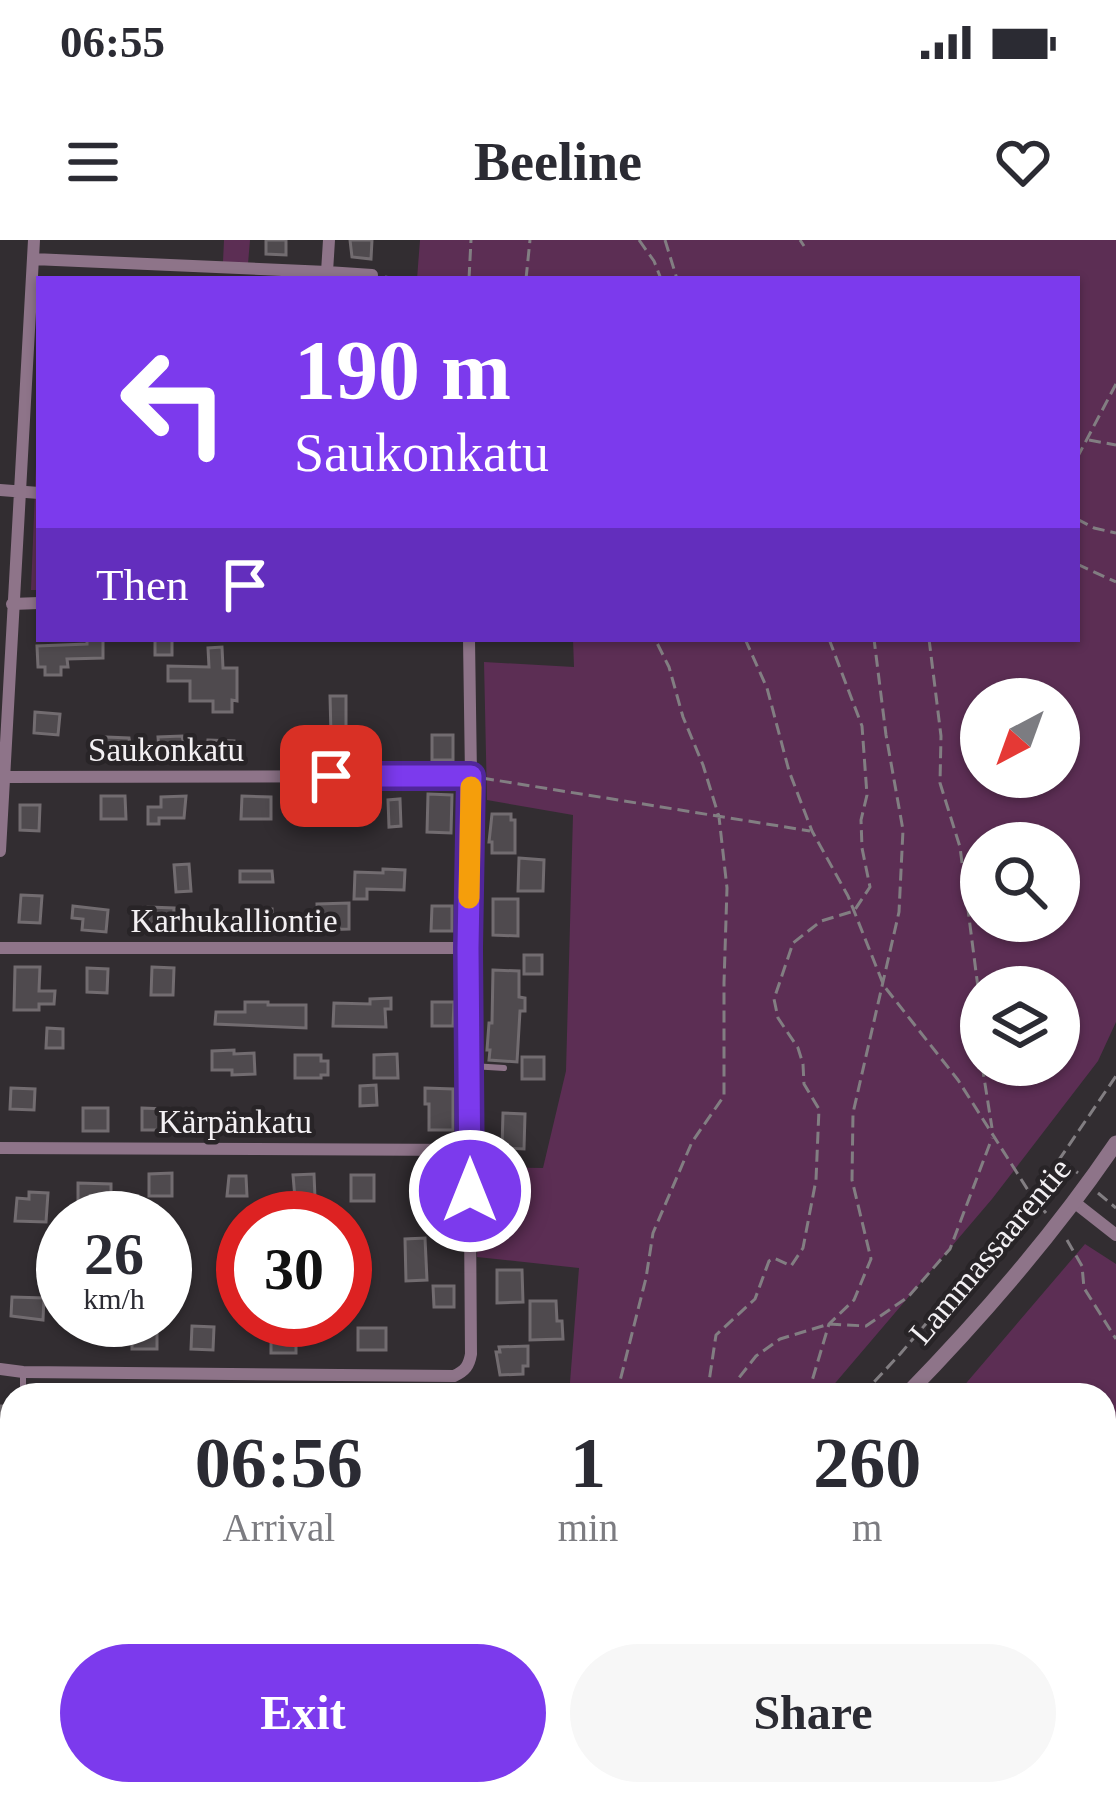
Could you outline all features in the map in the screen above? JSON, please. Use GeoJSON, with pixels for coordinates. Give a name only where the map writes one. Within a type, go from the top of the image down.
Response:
{"type":"FeatureCollection","features":[{"type":"Feature","properties":{"kind":"street"},"geometry":{"type":"LineString","coordinates":[[0,851],[34,240]]}},
{"type":"Feature","properties":{"kind":"street"},"geometry":{"type":"LineString","coordinates":[[327,272],[329,240]]}},
{"type":"Feature","properties":{"kind":"street"},"geometry":{"type":"LineString","coordinates":[[33,259],[362,276]]}},
{"type":"Feature","properties":{"kind":"street"},"geometry":{"type":"LineString","coordinates":[[0,490],[36,493]]}},
{"type":"Feature","properties":{"kind":"street"},"geometry":{"type":"LineString","coordinates":[[12,604],[36,604]]}},
{"type":"Feature","properties":{"kind":"street"},"geometry":{"type":"LineString","coordinates":[[0,1370],[454,1376],[469,1364],[469,642]]}},
{"type":"Feature","properties":{"kind":"street","name":"Saukonkatu"},"geometry":{"type":"LineString","coordinates":[[4,777],[471,776]]}},
{"type":"Feature","properties":{"kind":"street","name":"Karhukalliontie"},"geometry":{"type":"LineString","coordinates":[[0,948],[468,948]]}},
{"type":"Feature","properties":{"kind":"street","name":"Lammassaarentie"},"geometry":{"type":"LineString","coordinates":[[917,1383],[1056,1225],[1116,1143]]}},
{"type":"Feature","properties":{"kind":"street","name":"Kärpänkatu"},"geometry":{"type":"LineString","coordinates":[[0,1148],[469,1150]]}},
{"type":"Feature","properties":{"kind":"street"},"geometry":{"type":"LineString","coordinates":[[1074,1202],[1116,1235]]}},
{"type":"Feature","properties":{"kind":"lane"},"geometry":{"type":"LineString","coordinates":[[469,1066],[504,1068]]}},
{"type":"Feature","properties":{"kind":"lane"},"geometry":{"type":"LineString","coordinates":[[23,1372],[23,1383]]}},
{"type":"Feature","properties":{"kind":"path"},"geometry":{"type":"LineString","coordinates":[[469,276],[471,240]]}},
{"type":"Feature","properties":{"kind":"path"},"geometry":{"type":"LineString","coordinates":[[526,276],[530,240]]}},
{"type":"Feature","properties":{"kind":"path"},"geometry":{"type":"LineString","coordinates":[[640,240],[660,276]]}},
{"type":"Feature","properties":{"kind":"path"},"geometry":{"type":"LineString","coordinates":[[674,240],[666,242],[676,276]]}},
{"type":"Feature","properties":{"kind":"path"},"geometry":{"type":"LineString","coordinates":[[1080,453],[1116,384]]}},
{"type":"Feature","properties":{"kind":"path"},"geometry":{"type":"LineString","coordinates":[[1087,440],[1116,445]]}},
{"type":"Feature","properties":{"kind":"path"},"geometry":{"type":"LineString","coordinates":[[1080,521],[1116,533]]}},
{"type":"Feature","properties":{"kind":"path"},"geometry":{"type":"LineString","coordinates":[[1080,565],[1116,582]]}},
{"type":"Feature","properties":{"kind":"path"},"geometry":{"type":"LineString","coordinates":[[619,1383],[653,1233],[692,1142],[724,1096],[727,888],[719,817],[656,642]]}},
{"type":"Feature","properties":{"kind":"path"},"geometry":{"type":"LineString","coordinates":[[746,642],[767,688],[789,771],[812,831],[854,911],[884,986],[958,1080],[1033,1198],[1056,1225],[1082,1266],[1084,1288],[1116,1339]]}},
{"type":"Feature","properties":{"kind":"path"},"geometry":{"type":"LineString","coordinates":[[709,1383],[716,1335],[755,1299],[769,1261],[774,1258],[791,1266],[803,1248],[816,1180],[819,1109],[804,1084],[798,1048],[778,1018],[774,999],[783,968],[793,943],[821,921],[854,911],[870,887],[862,848],[861,820],[867,795],[862,725],[830,642]]}},
{"type":"Feature","properties":{"kind":"path"},"geometry":{"type":"LineString","coordinates":[[811,1383],[829,1324],[854,1300],[871,1258],[852,1180],[853,1113],[899,912],[903,830],[874,642]]}},
{"type":"Feature","properties":{"kind":"path"},"geometry":{"type":"LineString","coordinates":[[928,642],[940,736],[940,783],[960,847],[975,966]]}},
{"type":"Feature","properties":{"kind":"path"},"geometry":{"type":"LineString","coordinates":[[471,776],[812,831]]}},
{"type":"Feature","properties":{"kind":"path"},"geometry":{"type":"LineString","coordinates":[[873,1383],[1033,1198],[1116,1076]]}},
{"type":"Feature","properties":{"kind":"path"},"geometry":{"type":"LineString","coordinates":[[738,1383],[756,1356],[780,1339],[829,1324],[866,1326],[908,1298],[950,1249],[993,1135],[985,1086]]}},
{"type":"Feature","properties":{"kind":"shaded area"},"geometry":{"type":"Polygon","coordinates":[[[224,240],[250,240],[248,264],[223,262],[224,240]]]}},
{"type":"Feature","properties":{"kind":"shaded area"},"geometry":{"type":"Polygon","coordinates":[[[420,240],[1116,240],[1116,1022],[1098,1061],[1080,1084],[1080,966],[960,966],[960,1086],[1079,1086],[992,1199],[835,1383],[570,1383],[579,1268],[477,1257],[479,1167],[543,1168],[566,1071],[573,815],[487,800],[484,662],[574,667],[573,642],[1080,642],[1080,276],[417,276],[420,240]]]}},
{"type":"Feature","properties":{"kind":"shaded area"},"geometry":{"type":"Polygon","coordinates":[[[36,465],[36,590],[31,590],[36,465]]]}},
{"type":"Feature","properties":{"kind":"shaded area"},"geometry":{"type":"Polygon","coordinates":[[[1085,1244],[1116,1264],[1116,1383],[966,1383],[1085,1244]]]}},
{"type":"Feature","properties":{"kind":"building"},"geometry":{"type":"Polygon","coordinates":[[[266,240],[286,240],[286,255],[266,254],[266,240]]]}},
{"type":"Feature","properties":{"kind":"building"},"geometry":{"type":"Polygon","coordinates":[[[350,240],[372,240],[371,259],[352,257],[350,240]]]}},
{"type":"Feature","properties":{"kind":"building"},"geometry":{"type":"Polygon","coordinates":[[[103,642],[103,658],[67,659],[68,667],[61,667],[61,675],[45,675],[45,667],[38,667],[37,646],[103,642]]]}},
{"type":"Feature","properties":{"kind":"building"},"geometry":{"type":"Polygon","coordinates":[[[155,642],[172,642],[172,655],[155,655],[155,642]]]}},
{"type":"Feature","properties":{"kind":"building"},"geometry":{"type":"Polygon","coordinates":[[[222,647],[223,668],[237,668],[237,701],[232,700],[232,712],[213,712],[213,701],[190,701],[190,681],[168,681],[168,666],[209,667],[208,648],[222,647]]]}},
{"type":"Feature","properties":{"kind":"building"},"geometry":{"type":"Polygon","coordinates":[[[330,696],[346,696],[351,756],[303,760],[298,757],[297,740],[328,739],[331,734],[330,696]]]}},
{"type":"Feature","properties":{"kind":"building"},"geometry":{"type":"Polygon","coordinates":[[[35,712],[60,714],[58,735],[34,733],[35,712]]]}},
{"type":"Feature","properties":{"kind":"building"},"geometry":{"type":"Polygon","coordinates":[[[432,735],[453,735],[453,760],[432,760],[432,735]]]}},
{"type":"Feature","properties":{"kind":"building"},"geometry":{"type":"Polygon","coordinates":[[[182,736],[187,758],[153,759],[153,749],[159,749],[158,737],[182,736]]]}},
{"type":"Feature","properties":{"kind":"building"},"geometry":{"type":"Polygon","coordinates":[[[106,737],[129,738],[132,758],[105,757],[106,737]]]}},
{"type":"Feature","properties":{"kind":"building"},"geometry":{"type":"Polygon","coordinates":[[[208,740],[234,741],[234,760],[212,760],[208,740]]]}},
{"type":"Feature","properties":{"kind":"building"},"geometry":{"type":"Polygon","coordinates":[[[428,794],[452,795],[451,833],[427,832],[428,794]]]}},
{"type":"Feature","properties":{"kind":"building"},"geometry":{"type":"Polygon","coordinates":[[[101,796],[125,796],[126,819],[101,819],[101,796]]]}},
{"type":"Feature","properties":{"kind":"building"},"geometry":{"type":"Polygon","coordinates":[[[186,796],[184,818],[159,818],[159,824],[148,824],[148,807],[161,807],[161,797],[186,796]]]}},
{"type":"Feature","properties":{"kind":"building"},"geometry":{"type":"Polygon","coordinates":[[[242,796],[271,797],[271,819],[241,819],[242,796]]]}},
{"type":"Feature","properties":{"kind":"building"},"geometry":{"type":"Polygon","coordinates":[[[298,796],[326,797],[325,820],[297,819],[298,796]]]}},
{"type":"Feature","properties":{"kind":"building"},"geometry":{"type":"Polygon","coordinates":[[[400,799],[401,826],[389,827],[388,800],[400,799]]]}},
{"type":"Feature","properties":{"kind":"building"},"geometry":{"type":"Polygon","coordinates":[[[20,805],[40,805],[39,831],[20,830],[20,805]]]}},
{"type":"Feature","properties":{"kind":"building"},"geometry":{"type":"Polygon","coordinates":[[[492,814],[511,814],[515,820],[515,853],[492,853],[492,814]]]}},
{"type":"Feature","properties":{"kind":"building"},"geometry":{"type":"Polygon","coordinates":[[[519,858],[544,860],[543,891],[518,891],[519,858]]]}},
{"type":"Feature","properties":{"kind":"building"},"geometry":{"type":"Polygon","coordinates":[[[189,864],[191,891],[176,892],[174,865],[189,864]]]}},
{"type":"Feature","properties":{"kind":"building"},"geometry":{"type":"Polygon","coordinates":[[[383,869],[405,870],[404,890],[367,889],[367,899],[354,899],[355,872],[383,873],[383,869]]]}},
{"type":"Feature","properties":{"kind":"building"},"geometry":{"type":"Polygon","coordinates":[[[240,871],[272,871],[273,882],[240,882],[240,871]]]}},
{"type":"Feature","properties":{"kind":"building"},"geometry":{"type":"Polygon","coordinates":[[[21,895],[42,896],[40,923],[19,922],[21,895]]]}},
{"type":"Feature","properties":{"kind":"building"},"geometry":{"type":"Polygon","coordinates":[[[493,899],[518,899],[518,936],[493,935],[493,899]]]}},
{"type":"Feature","properties":{"kind":"building"},"geometry":{"type":"Polygon","coordinates":[[[349,903],[349,929],[318,930],[317,904],[349,903]]]}},
{"type":"Feature","properties":{"kind":"building"},"geometry":{"type":"Polygon","coordinates":[[[73,906],[108,910],[106,932],[82,930],[83,919],[72,918],[73,906]]]}},
{"type":"Feature","properties":{"kind":"building"},"geometry":{"type":"Polygon","coordinates":[[[432,906],[452,906],[452,931],[431,931],[432,906]]]}},
{"type":"Feature","properties":{"kind":"building"},"geometry":{"type":"Polygon","coordinates":[[[148,907],[174,908],[173,929],[148,928],[148,907]]]}},
{"type":"Feature","properties":{"kind":"building"},"geometry":{"type":"Polygon","coordinates":[[[248,909],[272,909],[272,929],[248,929],[248,909]]]}},
{"type":"Feature","properties":{"kind":"building"},"geometry":{"type":"Polygon","coordinates":[[[524,955],[542,955],[542,974],[524,974],[524,955]]]}},
{"type":"Feature","properties":{"kind":"building"},"geometry":{"type":"Polygon","coordinates":[[[15,967],[40,967],[39,991],[55,991],[54,1004],[39,1004],[39,1010],[14,1010],[15,967]]]}},
{"type":"Feature","properties":{"kind":"building"},"geometry":{"type":"Polygon","coordinates":[[[152,967],[174,968],[173,995],[151,995],[152,967]]]}},
{"type":"Feature","properties":{"kind":"building"},"geometry":{"type":"Polygon","coordinates":[[[87,968],[108,969],[107,993],[87,992],[87,968]]]}},
{"type":"Feature","properties":{"kind":"building"},"geometry":{"type":"Polygon","coordinates":[[[493,970],[519,971],[519,997],[525,998],[525,1011],[520,1011],[517,1062],[489,1060],[493,970]]]}},
{"type":"Feature","properties":{"kind":"building"},"geometry":{"type":"Polygon","coordinates":[[[391,998],[391,1009],[385,1009],[386,1027],[333,1026],[334,1003],[370,1004],[370,999],[391,998]]]}},
{"type":"Feature","properties":{"kind":"building"},"geometry":{"type":"Polygon","coordinates":[[[245,1002],[306,1005],[306,1028],[215,1024],[216,1012],[245,1012],[245,1002]]]}},
{"type":"Feature","properties":{"kind":"building"},"geometry":{"type":"Polygon","coordinates":[[[432,1002],[454,1002],[453,1026],[432,1026],[432,1002]]]}},
{"type":"Feature","properties":{"kind":"building"},"geometry":{"type":"Polygon","coordinates":[[[47,1028],[63,1029],[63,1048],[46,1048],[47,1028]]]}},
{"type":"Feature","properties":{"kind":"building"},"geometry":{"type":"Polygon","coordinates":[[[234,1050],[234,1054],[254,1053],[255,1074],[212,1070],[212,1051],[234,1050]]]}},
{"type":"Feature","properties":{"kind":"building"},"geometry":{"type":"Polygon","coordinates":[[[397,1054],[398,1078],[374,1078],[374,1055],[397,1054]]]}},
{"type":"Feature","properties":{"kind":"building"},"geometry":{"type":"Polygon","coordinates":[[[295,1055],[321,1055],[321,1061],[328,1061],[328,1075],[295,1078],[295,1055]]]}},
{"type":"Feature","properties":{"kind":"building"},"geometry":{"type":"Polygon","coordinates":[[[522,1057],[544,1057],[544,1079],[522,1079],[522,1057]]]}},
{"type":"Feature","properties":{"kind":"building"},"geometry":{"type":"Polygon","coordinates":[[[376,1085],[377,1105],[360,1106],[360,1086],[376,1085]]]}},
{"type":"Feature","properties":{"kind":"building"},"geometry":{"type":"Polygon","coordinates":[[[11,1088],[35,1089],[34,1110],[10,1109],[11,1088]]]}},
{"type":"Feature","properties":{"kind":"building"},"geometry":{"type":"Polygon","coordinates":[[[425,1088],[453,1089],[453,1130],[429,1130],[425,1088]]]}},
{"type":"Feature","properties":{"kind":"building"},"geometry":{"type":"Polygon","coordinates":[[[83,1108],[108,1108],[108,1131],[83,1131],[83,1108]]]}},
{"type":"Feature","properties":{"kind":"building"},"geometry":{"type":"Polygon","coordinates":[[[142,1108],[166,1109],[166,1130],[142,1130],[142,1108]]]}},
{"type":"Feature","properties":{"kind":"building"},"geometry":{"type":"Polygon","coordinates":[[[503,1113],[525,1114],[524,1149],[502,1148],[503,1113]]]}},
{"type":"Feature","properties":{"kind":"building"},"geometry":{"type":"Polygon","coordinates":[[[172,1173],[172,1191],[149,1191],[149,1174],[172,1173]]]}},
{"type":"Feature","properties":{"kind":"building"},"geometry":{"type":"Polygon","coordinates":[[[314,1174],[315,1191],[294,1191],[293,1175],[314,1174]]]}},
{"type":"Feature","properties":{"kind":"building"},"geometry":{"type":"Polygon","coordinates":[[[351,1175],[374,1175],[374,1201],[372,1191],[351,1191],[351,1175]]]}},
{"type":"Feature","properties":{"kind":"building"},"geometry":{"type":"Polygon","coordinates":[[[229,1176],[246,1176],[247,1191],[228,1191],[229,1176]]]}},
{"type":"Feature","properties":{"kind":"building"},"geometry":{"type":"Polygon","coordinates":[[[78,1183],[111,1184],[111,1191],[78,1191],[78,1183]]]}},
{"type":"Feature","properties":{"kind":"building"},"geometry":{"type":"Polygon","coordinates":[[[29,1192],[36,1192],[36,1222],[15,1221],[17,1198],[29,1199],[29,1192]]]}},
{"type":"Feature","properties":{"kind":"building"},"geometry":{"type":"Polygon","coordinates":[[[427,1199],[454,1206],[454,1227],[434,1227],[434,1216],[426,1216],[427,1199]]]}},
{"type":"Feature","properties":{"kind":"building"},"geometry":{"type":"Polygon","coordinates":[[[425,1238],[427,1280],[406,1281],[405,1239],[425,1238]]]}},
{"type":"Feature","properties":{"kind":"building"},"geometry":{"type":"Polygon","coordinates":[[[497,1270],[522,1270],[523,1302],[497,1303],[497,1270]]]}},
{"type":"Feature","properties":{"kind":"building"},"geometry":{"type":"Polygon","coordinates":[[[433,1286],[454,1286],[454,1307],[434,1307],[433,1286]]]}},
{"type":"Feature","properties":{"kind":"building"},"geometry":{"type":"Polygon","coordinates":[[[12,1297],[36,1298],[36,1319],[11,1316],[12,1297]]]}},
{"type":"Feature","properties":{"kind":"building"},"geometry":{"type":"Polygon","coordinates":[[[530,1301],[556,1301],[563,1339],[530,1340],[530,1301]]]}},
{"type":"Feature","properties":{"kind":"building"},"geometry":{"type":"Polygon","coordinates":[[[192,1326],[214,1327],[213,1350],[191,1349],[192,1326]]]}},
{"type":"Feature","properties":{"kind":"building"},"geometry":{"type":"Polygon","coordinates":[[[372,1328],[386,1328],[386,1350],[358,1350],[372,1347],[372,1328]]]}},
{"type":"Feature","properties":{"kind":"building"},"geometry":{"type":"Polygon","coordinates":[[[528,1346],[523,1374],[500,1375],[499,1347],[528,1346]]]}},
{"type":"Feature","properties":{"kind":"building"},"geometry":{"type":"Polygon","coordinates":[[[271,1347],[296,1347],[296,1353],[271,1353],[271,1347]]]}},
{"type":"Feature","properties":{"kind":"slow traffic"},"geometry":{"type":"LineString","coordinates":[[469,898],[471,787]]}},
{"type":"Feature","properties":{"kind":"route"},"geometry":{"type":"LineString","coordinates":[[331,776],[471,776],[470,1191]]}}]}
